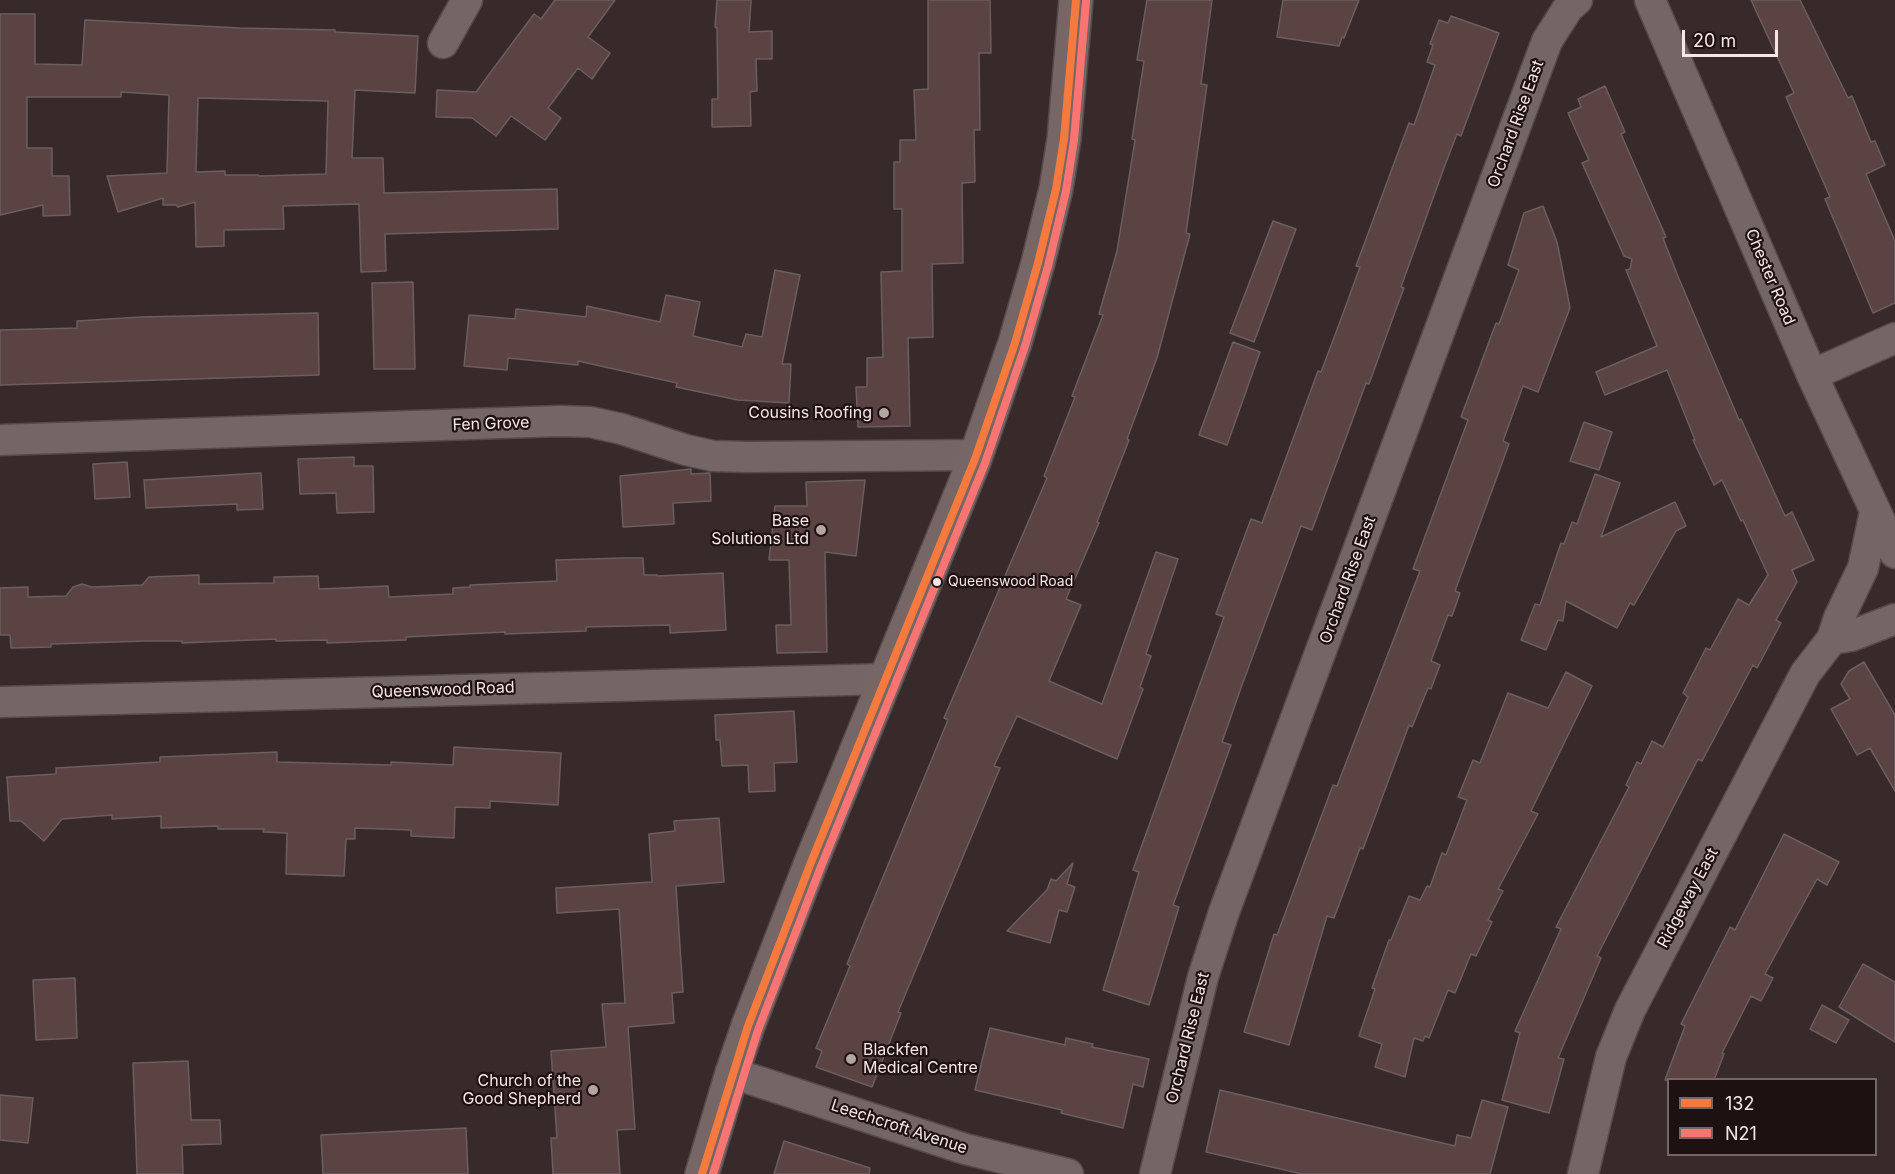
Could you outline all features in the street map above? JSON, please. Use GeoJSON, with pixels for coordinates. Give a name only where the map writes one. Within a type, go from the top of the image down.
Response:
{"type":"FeatureCollection","features":[{"type":"Feature","properties":{"kind":"main road"},"geometry":{"type":"LineString","coordinates":[[702,1174],[732,1073],[810,865],[977,454],[1015,343],[1056,189],[1064,139],[1076,0]]}},
{"type":"Feature","properties":{"kind":"street"},"geometry":{"type":"LineString","coordinates":[[443,43],[467,0]]}},
{"type":"Feature","properties":{"kind":"street","name":"Orchard Rise East"},"geometry":{"type":"LineString","coordinates":[[1155,1174],[1203,977],[1224,912],[1547,41],[1568,8],[1577,0]]}},
{"type":"Feature","properties":{"kind":"street","name":"Chester Road"},"geometry":{"type":"LineString","coordinates":[[1650,0],[1812,375],[1895,553]]}},
{"type":"Feature","properties":{"kind":"street"},"geometry":{"type":"LineString","coordinates":[[1812,375],[1895,338]]}},
{"type":"Feature","properties":{"kind":"street","name":"Fen Grove"},"geometry":{"type":"LineString","coordinates":[[0,440],[590,422],[622,429],[686,450],[719,456],[747,458],[977,454]]}},
{"type":"Feature","properties":{"kind":"street","name":"Ridgeway East"},"geometry":{"type":"LineString","coordinates":[[1582,1174],[1611,1058],[1630,1010],[1805,674],[1832,639],[1839,618],[1863,568],[1875,512]]}},
{"type":"Feature","properties":{"kind":"street"},"geometry":{"type":"LineString","coordinates":[[1832,639],[1851,636],[1895,619]]}},
{"type":"Feature","properties":{"kind":"street","name":"Queenswood Road"},"geometry":{"type":"LineString","coordinates":[[0,702],[886,679]]}},
{"type":"Feature","properties":{"kind":"street","name":"Leechcroft Avenue"},"geometry":{"type":"LineString","coordinates":[[732,1073],[964,1149],[1068,1174]]}},
{"type":"Feature","properties":{"kind":"building"},"geometry":{"type":"Polygon","coordinates":[[[555,0],[615,0],[588,37],[610,53],[592,79],[578,68],[548,108],[561,118],[545,140],[511,116],[496,136],[472,118],[436,117],[437,90],[476,92],[534,14],[541,19],[555,0]]]}},
{"type":"Feature","properties":{"kind":"building"},"geometry":{"type":"Polygon","coordinates":[[[717,0],[751,0],[749,32],[772,31],[772,59],[756,59],[757,91],[750,92],[751,126],[712,127],[712,99],[718,99],[717,28],[715,27],[717,0]]]}},
{"type":"Feature","properties":{"kind":"building"},"geometry":{"type":"Polygon","coordinates":[[[928,0],[990,0],[991,53],[979,53],[980,130],[974,130],[975,182],[962,183],[963,263],[932,264],[933,337],[908,338],[910,426],[858,427],[856,387],[867,387],[867,358],[883,357],[881,272],[902,271],[902,209],[894,209],[894,162],[900,162],[900,140],[916,140],[914,90],[928,89],[928,0]]]}},
{"type":"Feature","properties":{"kind":"building"},"geometry":{"type":"Polygon","coordinates":[[[1147,0],[1212,0],[1201,84],[1207,85],[1186,233],[1190,234],[1157,358],[1127,439],[1129,440],[1097,522],[1099,523],[1066,599],[1081,605],[1049,681],[1102,704],[1156,552],[1178,559],[1146,654],[1151,656],[1140,687],[1143,689],[1117,759],[1017,716],[994,766],[1000,768],[898,1012],[901,1013],[872,1087],[816,1067],[822,1051],[816,1048],[850,966],[847,964],[948,720],[944,718],[1047,478],[1044,476],[1075,397],[1072,396],[1103,315],[1099,314],[1117,251],[1135,140],[1132,139],[1144,61],[1137,60],[1147,0]]]}},
{"type":"Feature","properties":{"kind":"building"},"geometry":{"type":"Polygon","coordinates":[[[1283,0],[1359,0],[1339,46],[1277,37],[1283,0]]]}},
{"type":"Feature","properties":{"kind":"building"},"geometry":{"type":"Polygon","coordinates":[[[1751,0],[1800,0],[1848,98],[1852,96],[1871,142],[1875,141],[1885,165],[1866,174],[1895,241],[1895,303],[1873,313],[1825,199],[1830,197],[1786,97],[1794,93],[1751,0]]]}},
{"type":"Feature","properties":{"kind":"building"},"geometry":{"type":"Polygon","coordinates":[[[0,14],[35,14],[35,64],[82,65],[85,20],[335,30],[335,32],[418,36],[415,93],[355,90],[352,158],[383,158],[384,193],[557,189],[558,229],[385,234],[386,271],[361,272],[359,204],[283,206],[284,229],[224,230],[224,246],[196,247],[195,202],[178,207],[163,205],[163,198],[118,212],[107,176],[167,173],[169,95],[121,92],[121,97],[27,97],[27,148],[52,148],[52,176],[69,176],[70,215],[43,216],[43,205],[0,215],[0,14]],[[198,98],[196,172],[225,171],[225,175],[259,176],[326,174],[328,101],[198,98]]]}},
{"type":"Feature","properties":{"kind":"building"},"geometry":{"type":"Polygon","coordinates":[[[1451,16],[1499,33],[1461,136],[1457,134],[1445,165],[1401,287],[1404,288],[1312,530],[1301,526],[1242,685],[1222,742],[1231,745],[1173,905],[1179,907],[1149,1005],[1103,990],[1139,872],[1133,870],[1224,617],[1216,614],[1251,519],[1262,523],[1318,371],[1321,372],[1341,319],[1360,267],[1356,266],[1409,123],[1414,125],[1435,65],[1427,62],[1433,45],[1430,44],[1439,20],[1448,23],[1451,16]]]}},
{"type":"Feature","properties":{"kind":"building"},"geometry":{"type":"Polygon","coordinates":[[[1605,86],[1625,132],[1621,134],[1666,237],[1663,238],[1677,274],[1739,420],[1741,419],[1785,516],[1792,512],[1814,560],[1792,570],[1797,582],[1776,620],[1781,623],[1757,668],[1753,665],[1702,761],[1698,759],[1597,956],[1601,958],[1558,1058],[1564,1059],[1549,1113],[1502,1100],[1520,1033],[1515,1031],[1561,929],[1556,927],[1629,787],[1626,785],[1637,762],[1641,764],[1652,741],[1663,747],[1688,697],[1683,693],[1706,648],[1710,650],[1738,599],[1749,605],[1768,575],[1722,480],[1714,485],[1693,440],[1695,440],[1667,370],[1605,395],[1596,372],[1657,346],[1626,270],[1630,269],[1632,259],[1624,256],[1582,163],[1589,160],[1568,113],[1581,107],[1578,99],[1605,86]]]}},
{"type":"Feature","properties":{"kind":"building"},"geometry":{"type":"Polygon","coordinates":[[[1543,206],[1557,242],[1570,308],[1538,392],[1523,386],[1503,441],[1509,444],[1455,591],[1460,593],[1452,616],[1448,615],[1431,661],[1440,665],[1412,727],[1409,725],[1363,849],[1360,848],[1334,918],[1327,916],[1289,1045],[1244,1032],[1274,934],[1277,935],[1333,785],[1337,786],[1420,571],[1413,569],[1468,420],[1461,417],[1496,323],[1499,324],[1519,270],[1508,265],[1524,213],[1543,206]]]}},
{"type":"Feature","properties":{"kind":"building"},"geometry":{"type":"Polygon","coordinates":[[[1273,221],[1296,229],[1254,342],[1230,333],[1273,221]]]}},
{"type":"Feature","properties":{"kind":"building"},"geometry":{"type":"Polygon","coordinates":[[[775,270],[800,275],[782,364],[791,364],[789,403],[738,400],[676,387],[677,383],[578,361],[578,365],[508,358],[507,370],[464,366],[469,315],[515,319],[516,309],[586,317],[587,306],[660,322],[666,295],[700,302],[693,336],[742,347],[746,334],[762,337],[775,270]]]}},
{"type":"Feature","properties":{"kind":"building"},"geometry":{"type":"Polygon","coordinates":[[[413,282],[415,369],[374,369],[372,283],[413,282]]]}},
{"type":"Feature","properties":{"kind":"building"},"geometry":{"type":"Polygon","coordinates":[[[318,313],[319,375],[0,385],[0,330],[77,328],[77,321],[141,317],[318,313]]]}},
{"type":"Feature","properties":{"kind":"building"},"geometry":{"type":"Polygon","coordinates":[[[1233,342],[1260,352],[1227,445],[1199,435],[1233,342]]]}},
{"type":"Feature","properties":{"kind":"building"},"geometry":{"type":"Polygon","coordinates":[[[1584,422],[1612,432],[1599,470],[1570,461],[1584,422]]]}},
{"type":"Feature","properties":{"kind":"building"},"geometry":{"type":"Polygon","coordinates":[[[354,457],[354,466],[373,466],[374,512],[337,513],[336,493],[300,494],[298,459],[354,457]]]}},
{"type":"Feature","properties":{"kind":"building"},"geometry":{"type":"Polygon","coordinates":[[[127,462],[130,497],[95,499],[93,464],[127,462]]]}},
{"type":"Feature","properties":{"kind":"building"},"geometry":{"type":"Polygon","coordinates":[[[691,469],[691,474],[710,473],[711,501],[673,503],[674,524],[623,527],[620,476],[691,469]]]}},
{"type":"Feature","properties":{"kind":"building"},"geometry":{"type":"Polygon","coordinates":[[[261,473],[263,509],[237,510],[237,504],[146,508],[144,480],[261,473]]]}},
{"type":"Feature","properties":{"kind":"building"},"geometry":{"type":"Polygon","coordinates":[[[1595,474],[1620,483],[1601,537],[1675,502],[1686,526],[1676,531],[1634,605],[1630,603],[1617,628],[1566,601],[1563,621],[1558,620],[1546,650],[1521,640],[1535,604],[1540,605],[1561,543],[1564,544],[1572,522],[1577,524],[1595,474]]]}},
{"type":"Feature","properties":{"kind":"building"},"geometry":{"type":"Polygon","coordinates":[[[865,480],[856,556],[825,552],[827,652],[777,653],[776,625],[791,625],[789,560],[769,560],[775,506],[807,506],[806,482],[865,480]]]}},
{"type":"Feature","properties":{"kind":"building"},"geometry":{"type":"Polygon","coordinates":[[[643,558],[644,575],[723,573],[726,630],[670,633],[670,625],[586,627],[586,631],[505,634],[505,632],[406,637],[406,640],[327,643],[327,640],[276,641],[276,639],[182,643],[182,641],[147,641],[51,644],[51,647],[11,648],[10,635],[0,635],[0,588],[28,587],[28,597],[66,596],[73,587],[82,584],[92,587],[142,585],[149,577],[199,575],[199,584],[274,583],[274,577],[318,576],[319,589],[388,586],[389,597],[453,594],[453,588],[470,587],[470,585],[557,581],[556,560],[643,558]]]}},
{"type":"Feature","properties":{"kind":"building"},"geometry":{"type":"Polygon","coordinates":[[[1864,662],[1895,715],[1895,791],[1870,748],[1857,755],[1831,709],[1850,699],[1841,684],[1849,671],[1864,662]]]}},
{"type":"Feature","properties":{"kind":"building"},"geometry":{"type":"Polygon","coordinates":[[[1566,672],[1592,686],[1531,811],[1538,814],[1498,889],[1503,891],[1488,920],[1492,922],[1476,956],[1471,954],[1455,993],[1448,990],[1429,1038],[1425,1036],[1423,1041],[1414,1038],[1405,1077],[1375,1067],[1382,1044],[1359,1036],[1375,989],[1372,988],[1389,940],[1391,940],[1409,896],[1420,900],[1427,886],[1430,887],[1442,853],[1446,855],[1467,800],[1458,797],[1473,760],[1480,763],[1508,693],[1548,708],[1566,672]]]}},
{"type":"Feature","properties":{"kind":"building"},"geometry":{"type":"Polygon","coordinates":[[[794,711],[797,762],[774,763],[775,791],[749,792],[748,765],[722,766],[720,740],[716,740],[715,715],[794,711]]]}},
{"type":"Feature","properties":{"kind":"building"},"geometry":{"type":"Polygon","coordinates":[[[454,747],[561,753],[558,805],[490,801],[490,808],[455,807],[454,838],[411,836],[411,830],[355,828],[355,839],[346,839],[344,876],[286,874],[287,833],[263,832],[264,829],[218,829],[218,826],[161,828],[161,816],[112,819],[112,815],[62,819],[44,841],[21,821],[10,821],[7,777],[56,774],[56,768],[160,762],[160,757],[277,752],[277,762],[391,765],[391,762],[453,765],[454,747]]]}},
{"type":"Feature","properties":{"kind":"building"},"geometry":{"type":"Polygon","coordinates":[[[719,818],[724,882],[676,886],[683,992],[672,993],[674,1023],[628,1027],[635,1129],[617,1130],[620,1174],[553,1174],[551,1138],[557,1138],[551,1051],[606,1047],[602,1004],[625,1003],[619,909],[557,913],[556,888],[652,882],[649,834],[675,831],[674,821],[719,818]]]}},
{"type":"Feature","properties":{"kind":"building"},"geometry":{"type":"Polygon","coordinates":[[[1784,834],[1839,862],[1827,885],[1817,879],[1765,974],[1773,978],[1761,1001],[1751,996],[1722,1053],[1724,1054],[1715,1078],[1667,1078],[1665,1080],[1685,1026],[1681,1024],[1730,927],[1735,930],[1784,834]]]}},
{"type":"Feature","properties":{"kind":"building"},"geometry":{"type":"Polygon","coordinates":[[[1073,863],[1067,884],[1075,887],[1067,912],[1059,910],[1050,943],[1007,931],[1047,890],[1051,879],[1056,881],[1073,863]]]}},
{"type":"Feature","properties":{"kind":"building"},"geometry":{"type":"Polygon","coordinates":[[[1863,964],[1895,982],[1895,1042],[1839,1007],[1863,964]]]}},
{"type":"Feature","properties":{"kind":"building"},"geometry":{"type":"Polygon","coordinates":[[[75,978],[77,1038],[36,1040],[33,980],[75,978]]]}},
{"type":"Feature","properties":{"kind":"building"},"geometry":{"type":"Polygon","coordinates":[[[1822,1005],[1849,1020],[1836,1043],[1810,1029],[1822,1005]]]}},
{"type":"Feature","properties":{"kind":"building"},"geometry":{"type":"Polygon","coordinates":[[[990,1028],[1065,1045],[1066,1038],[1093,1044],[1092,1047],[1149,1059],[1143,1087],[1133,1084],[1123,1128],[1061,1113],[1062,1110],[975,1090],[990,1028]]]}},
{"type":"Feature","properties":{"kind":"building"},"geometry":{"type":"Polygon","coordinates":[[[188,1061],[191,1120],[220,1120],[221,1144],[182,1145],[183,1174],[137,1174],[133,1063],[188,1061]]]}},
{"type":"Feature","properties":{"kind":"building"},"geometry":{"type":"Polygon","coordinates":[[[1220,1090],[1455,1146],[1457,1135],[1471,1138],[1482,1100],[1508,1107],[1490,1174],[1302,1174],[1206,1152],[1220,1090]]]}},
{"type":"Feature","properties":{"kind":"building"},"geometry":{"type":"Polygon","coordinates":[[[0,1095],[33,1098],[28,1143],[0,1140],[0,1095]]]}},
{"type":"Feature","properties":{"kind":"building"},"geometry":{"type":"Polygon","coordinates":[[[466,1128],[468,1174],[323,1174],[321,1135],[466,1128]]]}},
{"type":"Feature","properties":{"kind":"building"},"geometry":{"type":"Polygon","coordinates":[[[784,1141],[870,1168],[869,1174],[774,1174],[784,1141]]]}},
{"type":"Feature","properties":{"kind":"transit line","name":"132"},"geometry":{"type":"LineString","coordinates":[[702,1174],[748,1026],[810,865],[975,459],[1015,343],[1056,189],[1064,139],[1076,0]]}},
{"type":"Feature","properties":{"kind":"transit line","name":"N21"},"geometry":{"type":"LineString","coordinates":[[713,1174],[758,1030],[820,869],[985,463],[1025,346],[1066,191],[1074,140],[1086,1]]}},
{"type":"Feature","properties":{"kind":"place","name":"Cousins Roofing"},"geometry":{"type":"Point","coordinates":[884,413]}},
{"type":"Feature","properties":{"kind":"place","name":"Base Solutions Ltd"},"geometry":{"type":"Point","coordinates":[821,530]}},
{"type":"Feature","properties":{"kind":"place","name":"Queenswood Road"},"geometry":{"type":"Point","coordinates":[937,582]}},
{"type":"Feature","properties":{"kind":"place","name":"Blackfen Medical Centre"},"geometry":{"type":"Point","coordinates":[851,1059]}},
{"type":"Feature","properties":{"kind":"place","name":"Church of the Good Shepherd"},"geometry":{"type":"Point","coordinates":[593,1090]}}]}
